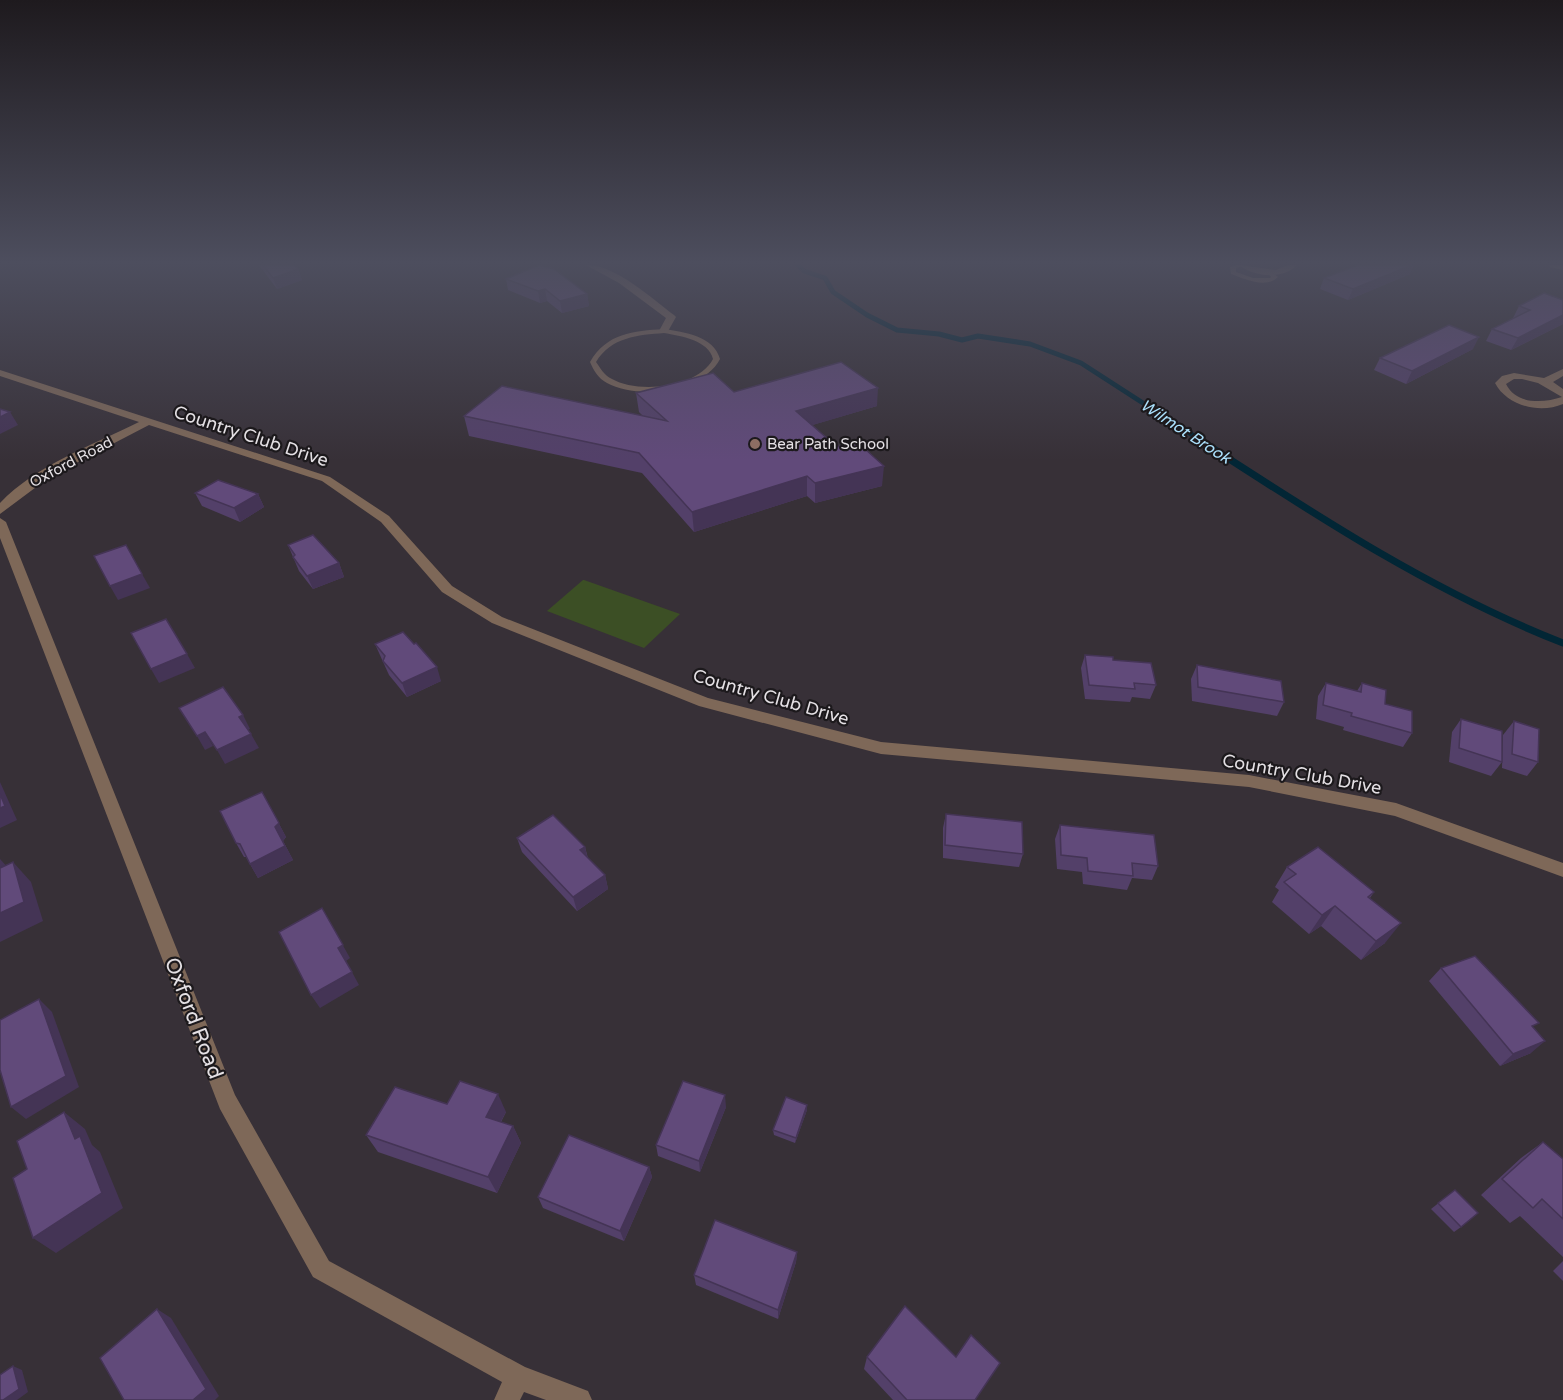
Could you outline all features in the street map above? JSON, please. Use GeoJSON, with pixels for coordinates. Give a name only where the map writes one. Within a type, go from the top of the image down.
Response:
{"type":"FeatureCollection","features":[{"type":"Feature","properties":{"kind":"street"},"geometry":{"type":"LineString","coordinates":[[1545,382],[1563,372]]}},
{"type":"Feature","properties":{"kind":"street","name":"Country Club Drive"},"geometry":{"type":"LineString","coordinates":[[0,373],[326,479],[386,519],[447,589],[497,620],[704,702],[881,747],[1249,781],[1396,810],[1563,870]]}},
{"type":"Feature","properties":{"kind":"street"},"geometry":{"type":"LineString","coordinates":[[1563,394],[1545,382],[1512,377],[1503,380],[1500,385],[1508,394],[1529,403],[1551,405],[1563,400]]}},
{"type":"Feature","properties":{"kind":"street","name":"Oxford Road"},"geometry":{"type":"LineString","coordinates":[[0,510],[6,501],[26,485],[147,422]]}},
{"type":"Feature","properties":{"kind":"street","name":"Oxford Road"},"geometry":{"type":"LineString","coordinates":[[0,522],[227,1102],[321,1269],[518,1377],[579,1400]]}},
{"type":"Feature","properties":{"kind":"street"},"geometry":{"type":"LineString","coordinates":[[507,1400],[518,1377]]}},
{"type":"Feature","properties":{"kind":"lane"},"geometry":{"type":"LineString","coordinates":[[664,331],[697,338],[709,344],[715,352],[716,361],[710,370],[699,378],[683,384],[643,389],[614,383],[596,371],[593,362],[597,352],[608,343],[644,332],[664,331]]}},
{"type":"Feature","properties":{"kind":"green space"},"geometry":{"type":"Polygon","coordinates":[[[583,580],[680,614],[644,648],[547,611],[583,580]]]}},
{"type":"Feature","properties":{"kind":"building"},"geometry":{"type":"Polygon","coordinates":[[[1438,330],[1462,330],[1479,337],[1412,371],[1380,358],[1438,330]]]}},
{"type":"Feature","properties":{"kind":"building"},"geometry":{"type":"Polygon","coordinates":[[[1496,330],[1533,330],[1518,338],[1496,330]]]}},
{"type":"Feature","properties":{"kind":"building","name":"Bear Path School"},"geometry":{"type":"Polygon","coordinates":[[[841,362],[878,388],[796,411],[837,447],[856,441],[884,466],[815,483],[807,476],[692,512],[639,453],[464,416],[502,386],[667,421],[636,393],[713,373],[734,392],[841,362]]]}},
{"type":"Feature","properties":{"kind":"building"},"geometry":{"type":"Polygon","coordinates":[[[0,409],[10,412],[0,417],[0,409]]]}},
{"type":"Feature","properties":{"kind":"building"},"geometry":{"type":"Polygon","coordinates":[[[218,480],[258,494],[234,508],[195,493],[218,480]]]}},
{"type":"Feature","properties":{"kind":"building"},"geometry":{"type":"Polygon","coordinates":[[[313,535],[339,563],[307,576],[293,557],[295,555],[288,545],[313,535]]]}},
{"type":"Feature","properties":{"kind":"building"},"geometry":{"type":"Polygon","coordinates":[[[126,545],[142,574],[110,586],[94,556],[126,545]]]}},
{"type":"Feature","properties":{"kind":"building"},"geometry":{"type":"Polygon","coordinates":[[[166,619],[187,654],[151,669],[131,633],[166,619]]]}},
{"type":"Feature","properties":{"kind":"building"},"geometry":{"type":"Polygon","coordinates":[[[403,632],[437,667],[402,683],[383,661],[385,656],[375,644],[403,632]]]}},
{"type":"Feature","properties":{"kind":"building"},"geometry":{"type":"Polygon","coordinates":[[[1085,655],[1151,663],[1156,685],[1134,683],[1135,689],[1089,685],[1085,655]]]}},
{"type":"Feature","properties":{"kind":"building"},"geometry":{"type":"Polygon","coordinates":[[[1197,665],[1281,681],[1284,702],[1198,687],[1197,665]]]}},
{"type":"Feature","properties":{"kind":"building"},"geometry":{"type":"Polygon","coordinates":[[[1326,683],[1361,692],[1362,683],[1386,690],[1385,704],[1412,711],[1412,733],[1351,716],[1352,713],[1323,705],[1326,683]]]}},
{"type":"Feature","properties":{"kind":"building"},"geometry":{"type":"Polygon","coordinates":[[[223,687],[243,715],[239,717],[251,734],[217,750],[205,732],[197,736],[179,708],[223,687]]]}},
{"type":"Feature","properties":{"kind":"building"},"geometry":{"type":"Polygon","coordinates":[[[1461,719],[1502,731],[1502,762],[1459,748],[1461,719]]]}},
{"type":"Feature","properties":{"kind":"building"},"geometry":{"type":"Polygon","coordinates":[[[1514,721],[1539,729],[1538,762],[1512,754],[1514,721]]]}},
{"type":"Feature","properties":{"kind":"building"},"geometry":{"type":"Polygon","coordinates":[[[262,792],[279,823],[275,827],[285,846],[250,864],[240,844],[236,843],[220,811],[262,792]]]}},
{"type":"Feature","properties":{"kind":"building"},"geometry":{"type":"Polygon","coordinates":[[[0,794],[5,806],[0,808],[0,794]]]}},
{"type":"Feature","properties":{"kind":"building"},"geometry":{"type":"Polygon","coordinates":[[[946,814],[1022,822],[1023,854],[945,845],[946,814]]]}},
{"type":"Feature","properties":{"kind":"building"},"geometry":{"type":"Polygon","coordinates":[[[553,815],[585,847],[580,850],[605,875],[573,897],[517,838],[553,815]]]}},
{"type":"Feature","properties":{"kind":"building"},"geometry":{"type":"Polygon","coordinates":[[[1060,825],[1154,835],[1158,866],[1132,863],[1133,876],[1088,871],[1087,858],[1061,855],[1060,825]]]}},
{"type":"Feature","properties":{"kind":"building"},"geometry":{"type":"Polygon","coordinates":[[[1318,847],[1374,892],[1368,897],[1401,923],[1376,941],[1335,906],[1322,915],[1284,882],[1296,874],[1287,867],[1318,847]]]}},
{"type":"Feature","properties":{"kind":"building"},"geometry":{"type":"Polygon","coordinates":[[[13,862],[24,902],[0,913],[0,868],[13,862]]]}},
{"type":"Feature","properties":{"kind":"building"},"geometry":{"type":"Polygon","coordinates":[[[322,908],[343,945],[338,948],[352,972],[311,995],[279,932],[322,908]]]}},
{"type":"Feature","properties":{"kind":"building"},"geometry":{"type":"Polygon","coordinates":[[[1475,956],[1539,1023],[1532,1026],[1545,1041],[1513,1054],[1441,968],[1475,956]]]}},
{"type":"Feature","properties":{"kind":"building"},"geometry":{"type":"Polygon","coordinates":[[[39,999],[66,1076],[11,1107],[0,1070],[0,1020],[39,999]]]}},
{"type":"Feature","properties":{"kind":"building"},"geometry":{"type":"Polygon","coordinates":[[[460,1081],[498,1094],[486,1117],[513,1126],[488,1177],[366,1135],[395,1087],[447,1104],[460,1081]]]}},
{"type":"Feature","properties":{"kind":"building"},"geometry":{"type":"Polygon","coordinates":[[[683,1081],[725,1095],[699,1161],[656,1145],[683,1081]]]}},
{"type":"Feature","properties":{"kind":"building"},"geometry":{"type":"Polygon","coordinates":[[[786,1097],[807,1105],[796,1138],[773,1130],[786,1097]]]}},
{"type":"Feature","properties":{"kind":"building"},"geometry":{"type":"Polygon","coordinates":[[[64,1112],[75,1139],[80,1136],[102,1193],[33,1238],[13,1178],[27,1169],[17,1141],[64,1112]]]}},
{"type":"Feature","properties":{"kind":"building"},"geometry":{"type":"Polygon","coordinates":[[[569,1135],[649,1167],[620,1231],[538,1197],[569,1135]]]}},
{"type":"Feature","properties":{"kind":"building"},"geometry":{"type":"Polygon","coordinates":[[[1543,1142],[1563,1159],[1563,1219],[1542,1199],[1533,1208],[1502,1179],[1543,1142]]]}},
{"type":"Feature","properties":{"kind":"building"},"geometry":{"type":"Polygon","coordinates":[[[1455,1190],[1478,1213],[1461,1227],[1438,1203],[1455,1190]]]}},
{"type":"Feature","properties":{"kind":"building"},"geometry":{"type":"Polygon","coordinates":[[[715,1220],[797,1252],[778,1310],[694,1275],[715,1220]]]}},
{"type":"Feature","properties":{"kind":"building"},"geometry":{"type":"Polygon","coordinates":[[[905,1306],[956,1357],[971,1335],[1000,1363],[975,1400],[907,1400],[867,1357],[905,1306]]]}},
{"type":"Feature","properties":{"kind":"building"},"geometry":{"type":"Polygon","coordinates":[[[157,1309],[206,1389],[193,1400],[124,1400],[100,1358],[157,1309]]]}},
{"type":"Feature","properties":{"kind":"building"},"geometry":{"type":"Polygon","coordinates":[[[13,1366],[19,1389],[0,1400],[0,1375],[13,1366]]]}},
{"type":"Feature","properties":{"kind":"waterway","name":"Wilmot Brook"},"geometry":{"type":"LineString","coordinates":[[901,330],[939,334],[962,340],[978,336],[1030,344],[1081,363],[1208,445]]}},
{"type":"Feature","properties":{"kind":"waterway","name":"Wilmot Brook"},"geometry":{"type":"LineString","coordinates":[[1206,444],[1335,526],[1424,578],[1563,643]]}},
{"type":"Feature","properties":{"kind":"place","name":"Bear Path School"},"geometry":{"type":"Point","coordinates":[755,444]}}]}
